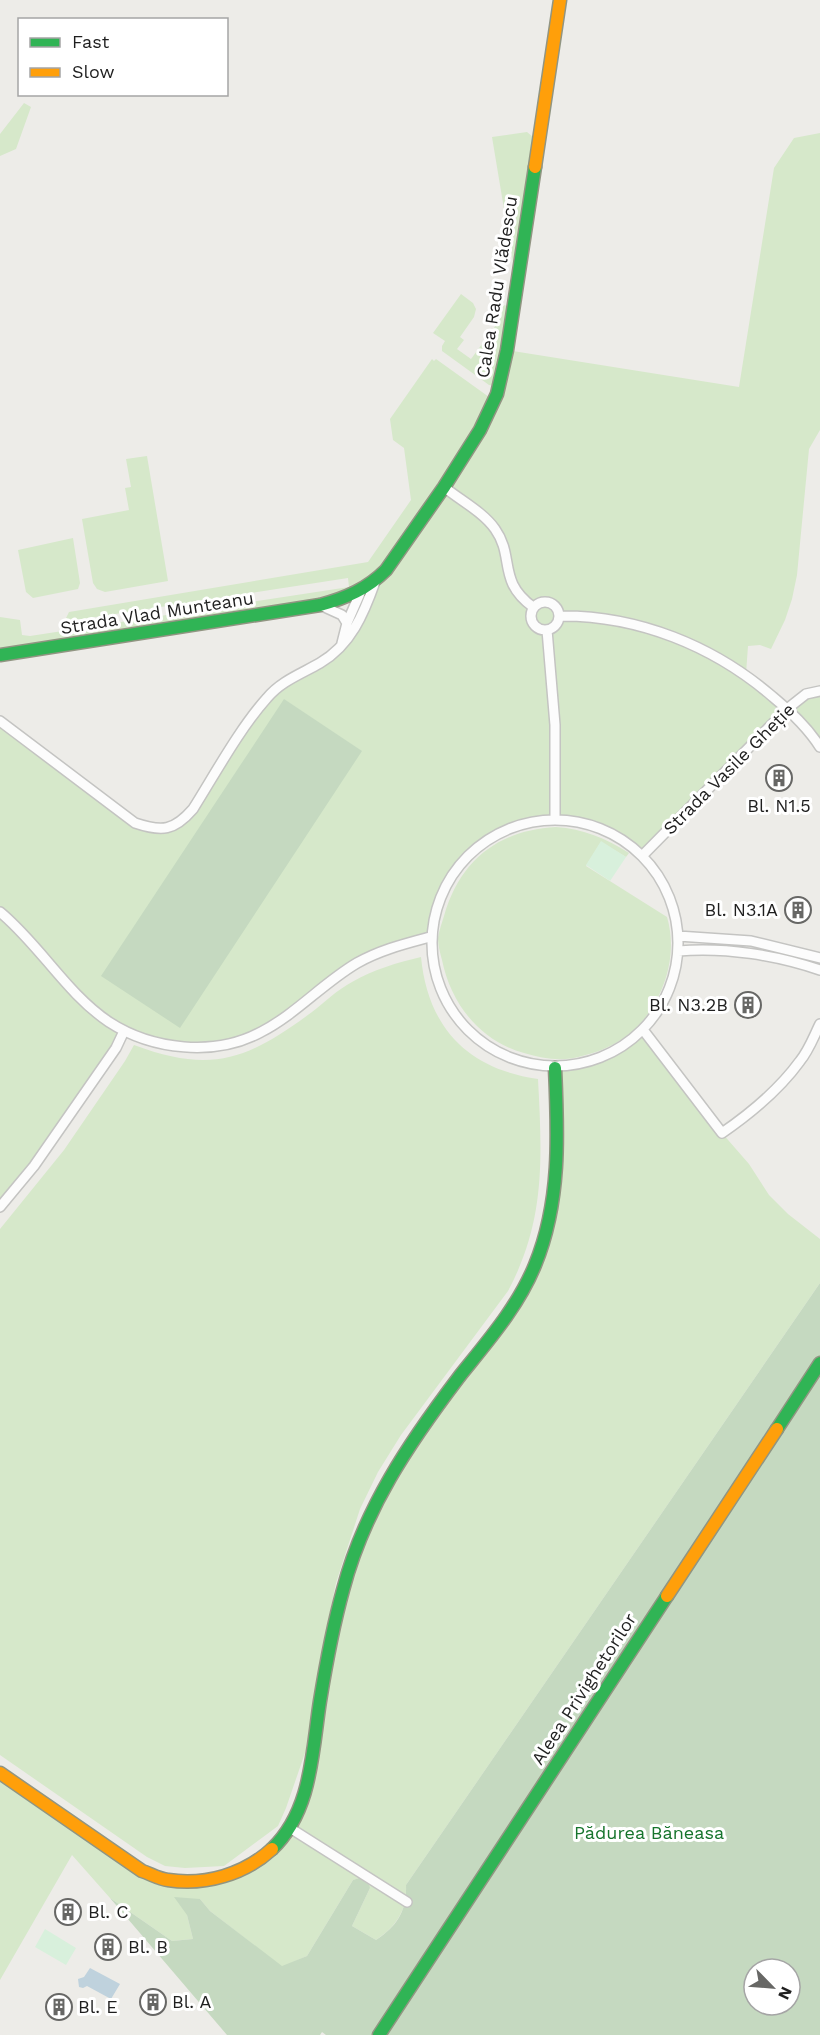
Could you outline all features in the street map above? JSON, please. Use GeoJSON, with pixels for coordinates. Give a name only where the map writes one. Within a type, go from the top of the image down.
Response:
{"type":"FeatureCollection","features":[{"type":"Feature","properties":{"kind":"street","name":"Calea Radu Vlădescu"},"geometry":{"type":"LineString","coordinates":[[0,721],[135,823],[149,828],[171,828],[182,822],[193,809],[254,714],[268,697],[285,681],[322,662],[352,634],[375,582],[444,487],[480,430],[497,394],[503,373],[560,0]]}},
{"type":"Feature","properties":{"kind":"street"},"geometry":{"type":"LineString","coordinates":[[444,487],[495,529],[501,543],[510,581],[520,598],[533,607]]}},
{"type":"Feature","properties":{"kind":"street","name":"Calea Radu Vlădescu"},"geometry":{"type":"LineString","coordinates":[[320,605],[349,602],[375,582]]}},
{"type":"Feature","properties":{"kind":"street"},"geometry":{"type":"LineString","coordinates":[[349,602],[358,623]]}},
{"type":"Feature","properties":{"kind":"street"},"geometry":{"type":"LineString","coordinates":[[341,645],[346,632],[349,602]]}},
{"type":"Feature","properties":{"kind":"street"},"geometry":{"type":"LineString","coordinates":[[542,602],[549,602],[558,610],[559,616],[557,624],[547,630],[539,630],[533,625],[530,616],[533,607],[542,602]]}},
{"type":"Feature","properties":{"kind":"street"},"geometry":{"type":"LineString","coordinates":[[320,605],[342,615],[347,622]]}},
{"type":"Feature","properties":{"kind":"street","name":"Strada Vlad Munteanu"},"geometry":{"type":"LineString","coordinates":[[0,655],[320,605]]}},
{"type":"Feature","properties":{"kind":"street"},"geometry":{"type":"LineString","coordinates":[[559,616],[578,616],[648,629],[676,637],[726,662],[746,674],[787,709],[820,747]]}},
{"type":"Feature","properties":{"kind":"street"},"geometry":{"type":"LineString","coordinates":[[547,630],[555,725],[555,819]]}},
{"type":"Feature","properties":{"kind":"street","name":"Strada Vasile Gheție"},"geometry":{"type":"LineString","coordinates":[[643,855],[787,709],[806,694],[820,691]]}},
{"type":"Feature","properties":{"kind":"street"},"geometry":{"type":"LineString","coordinates":[[555,819],[584,823],[613,834],[643,855],[659,875],[666,889],[674,911],[678,936],[673,981],[644,1031],[608,1056],[578,1065],[555,1068],[537,1065],[498,1052],[467,1028],[456,1014],[441,986],[434,967],[430,938],[441,897],[452,874],[466,856],[487,839],[510,827],[555,819]]}},
{"type":"Feature","properties":{"kind":"street"},"geometry":{"type":"LineString","coordinates":[[0,912],[93,1010],[124,1031],[146,1040],[180,1046],[214,1046],[240,1041],[260,1033],[356,964],[388,948],[430,938]]}},
{"type":"Feature","properties":{"kind":"street"},"geometry":{"type":"LineString","coordinates":[[678,936],[751,941],[820,957]]}},
{"type":"Feature","properties":{"kind":"street"},"geometry":{"type":"LineString","coordinates":[[678,951],[706,950],[752,954],[820,970]]}},
{"type":"Feature","properties":{"kind":"street"},"geometry":{"type":"LineString","coordinates":[[644,1031],[722,1133],[761,1103],[790,1073],[801,1060],[820,1024]]}},
{"type":"Feature","properties":{"kind":"street"},"geometry":{"type":"LineString","coordinates":[[0,1207],[41,1156],[116,1048],[124,1031]]}},
{"type":"Feature","properties":{"kind":"street"},"geometry":{"type":"LineString","coordinates":[[0,1773],[142,1871],[167,1880],[214,1879],[239,1872],[260,1858],[290,1828],[307,1781],[339,1604],[365,1524],[409,1446],[522,1293],[535,1269],[546,1238],[557,1183],[555,1068]]}},
{"type":"Feature","properties":{"kind":"street","name":"Aleea Privighetorilor"},"geometry":{"type":"LineString","coordinates":[[379,2035],[820,1363]]}},
{"type":"Feature","properties":{"kind":"street"},"geometry":{"type":"LineString","coordinates":[[290,1828],[407,1902]]}},
{"type":"Feature","properties":{"kind":"green space"},"geometry":{"type":"Polygon","coordinates":[[[24,103],[31,107],[16,149],[0,156],[0,134],[24,103]]]}},
{"type":"Feature","properties":{"kind":"green space"},"geometry":{"type":"Polygon","coordinates":[[[527,132],[533,137],[513,263],[492,137],[527,132]]]}},
{"type":"Feature","properties":{"kind":"green space"},"geometry":{"type":"Polygon","coordinates":[[[820,133],[820,430],[809,449],[797,575],[792,599],[771,649],[760,645],[748,646],[746,674],[787,708],[820,691],[820,747],[787,709],[643,855],[621,839],[596,827],[570,821],[544,821],[518,826],[494,836],[472,852],[448,880],[441,896],[430,937],[373,955],[260,1033],[198,1047],[124,1031],[0,1207],[0,721],[149,828],[182,822],[268,697],[322,662],[352,634],[375,582],[480,430],[507,350],[739,387],[774,168],[794,138],[820,133]]]}},
{"type":"Feature","properties":{"kind":"green space"},"geometry":{"type":"Polygon","coordinates":[[[461,294],[473,303],[476,309],[474,317],[460,337],[464,340],[457,349],[471,359],[499,321],[501,307],[505,305],[510,309],[495,386],[489,385],[442,351],[445,341],[433,333],[461,294]]]}},
{"type":"Feature","properties":{"kind":"green space"},"geometry":{"type":"Polygon","coordinates":[[[432,359],[434,361],[436,359],[489,397],[465,449],[375,577],[333,597],[0,651],[0,617],[20,620],[22,635],[30,636],[349,587],[348,578],[70,621],[66,618],[69,612],[368,562],[411,500],[404,448],[393,440],[390,419],[432,359]]]}},
{"type":"Feature","properties":{"kind":"green space"},"geometry":{"type":"Polygon","coordinates":[[[147,456],[168,581],[105,592],[97,589],[93,583],[82,519],[129,510],[125,488],[131,487],[126,459],[147,456]]]}},
{"type":"Feature","properties":{"kind":"green space"},"geometry":{"type":"Polygon","coordinates":[[[73,538],[80,583],[78,589],[33,598],[26,592],[18,550],[73,538]]]}},
{"type":"Feature","properties":{"kind":"green space"},"geometry":{"type":"Polygon","coordinates":[[[284,699],[362,751],[180,1028],[101,976],[284,699]]]}},
{"type":"Feature","properties":{"kind":"green space"},"geometry":{"type":"Polygon","coordinates":[[[556,827],[594,835],[629,853],[626,857],[601,842],[586,866],[667,917],[671,945],[663,987],[641,1023],[622,1040],[606,1048],[575,1058],[560,1059],[524,1053],[494,1040],[481,1030],[460,1006],[452,991],[446,976],[438,938],[451,896],[471,864],[500,842],[517,834],[556,827]]]}},
{"type":"Feature","properties":{"kind":"green space"},"geometry":{"type":"Polygon","coordinates":[[[601,841],[626,857],[610,881],[586,865],[601,841]]]}},
{"type":"Feature","properties":{"kind":"green space"},"geometry":{"type":"Polygon","coordinates":[[[421,957],[432,1005],[456,1041],[472,1055],[491,1066],[513,1074],[538,1079],[539,1188],[529,1239],[508,1291],[401,1435],[378,1472],[360,1509],[336,1583],[320,1660],[306,1750],[278,1826],[224,1866],[185,1868],[165,1866],[147,1857],[0,1755],[0,1229],[64,1150],[134,1045],[186,1059],[207,1060],[248,1051],[289,1028],[360,977],[421,957]]]}},
{"type":"Feature","properties":{"kind":"green space"},"geometry":{"type":"Polygon","coordinates":[[[644,1031],[722,1133],[749,1164],[769,1195],[788,1214],[820,1239],[820,1283],[406,1885],[405,1902],[395,1923],[376,1940],[352,1926],[370,1888],[359,1878],[353,1880],[307,1956],[282,1967],[210,1911],[200,1899],[187,1915],[193,1939],[172,1941],[110,1898],[72,1855],[0,1980],[0,1773],[142,1871],[167,1880],[214,1879],[260,1858],[298,1811],[339,1604],[385,1486],[522,1293],[554,1207],[555,1068],[592,1062],[614,1052],[644,1031]]]}},
{"type":"Feature","properties":{"kind":"green space","name":"Pădurea Băneasa"},"geometry":{"type":"Polygon","coordinates":[[[820,1283],[820,2035],[326,2035],[322,2032],[320,2035],[227,2035],[110,1898],[172,1941],[193,1939],[187,1915],[174,1897],[200,1899],[210,1911],[282,1966],[307,1956],[353,1880],[359,1878],[370,1888],[352,1926],[376,1940],[390,1929],[399,1917],[406,1894],[406,1885],[820,1283]]]}},
{"type":"Feature","properties":{"kind":"green space"},"geometry":{"type":"Polygon","coordinates":[[[45,1929],[76,1948],[66,1965],[35,1947],[45,1929]]]}},
{"type":"Feature","properties":{"kind":"water"},"geometry":{"type":"Polygon","coordinates":[[[90,1968],[120,1984],[111,1999],[87,1986],[79,1987],[78,1979],[84,1977],[90,1968]]]}},
{"type":"Feature","properties":{"kind":"traffic: fast"},"geometry":{"type":"LineString","coordinates":[[0,655],[320,605],[356,592],[379,577],[444,487],[480,430],[497,394],[507,350],[535,167]]}},
{"type":"Feature","properties":{"kind":"traffic: fast"},"geometry":{"type":"LineString","coordinates":[[272,1849],[285,1834],[303,1799],[312,1760],[322,1687],[336,1617],[352,1560],[363,1532],[376,1504],[406,1452],[459,1377],[511,1310],[535,1265],[550,1217],[554,1192],[557,1143],[555,1068]]}},
{"type":"Feature","properties":{"kind":"traffic: fast"},"geometry":{"type":"LineString","coordinates":[[777,1429],[820,1363]]}},
{"type":"Feature","properties":{"kind":"traffic: fast"},"geometry":{"type":"LineString","coordinates":[[379,2035],[667,1596]]}},
{"type":"Feature","properties":{"kind":"traffic: slow"},"geometry":{"type":"LineString","coordinates":[[535,167],[560,0]]}},
{"type":"Feature","properties":{"kind":"traffic: slow"},"geometry":{"type":"LineString","coordinates":[[667,1596],[777,1429]]}},
{"type":"Feature","properties":{"kind":"traffic: slow"},"geometry":{"type":"LineString","coordinates":[[0,1773],[142,1871],[161,1879],[196,1881],[224,1876],[250,1865],[272,1849]]}},
{"type":"Feature","properties":{"kind":"place","name":"Bl. N1.5"},"geometry":{"type":"Point","coordinates":[779,778]}},
{"type":"Feature","properties":{"kind":"place","name":"Bl. N3.1A"},"geometry":{"type":"Point","coordinates":[798,910]}},
{"type":"Feature","properties":{"kind":"place","name":"Bl. N3.2B"},"geometry":{"type":"Point","coordinates":[748,1005]}},
{"type":"Feature","properties":{"kind":"place","name":"Bl. C"},"geometry":{"type":"Point","coordinates":[68,1912]}},
{"type":"Feature","properties":{"kind":"place","name":"Bl. B"},"geometry":{"type":"Point","coordinates":[108,1947]}},
{"type":"Feature","properties":{"kind":"place","name":"Bl. A"},"geometry":{"type":"Point","coordinates":[153,2002]}},
{"type":"Feature","properties":{"kind":"place","name":"Bl. E"},"geometry":{"type":"Point","coordinates":[59,2007]}}]}
